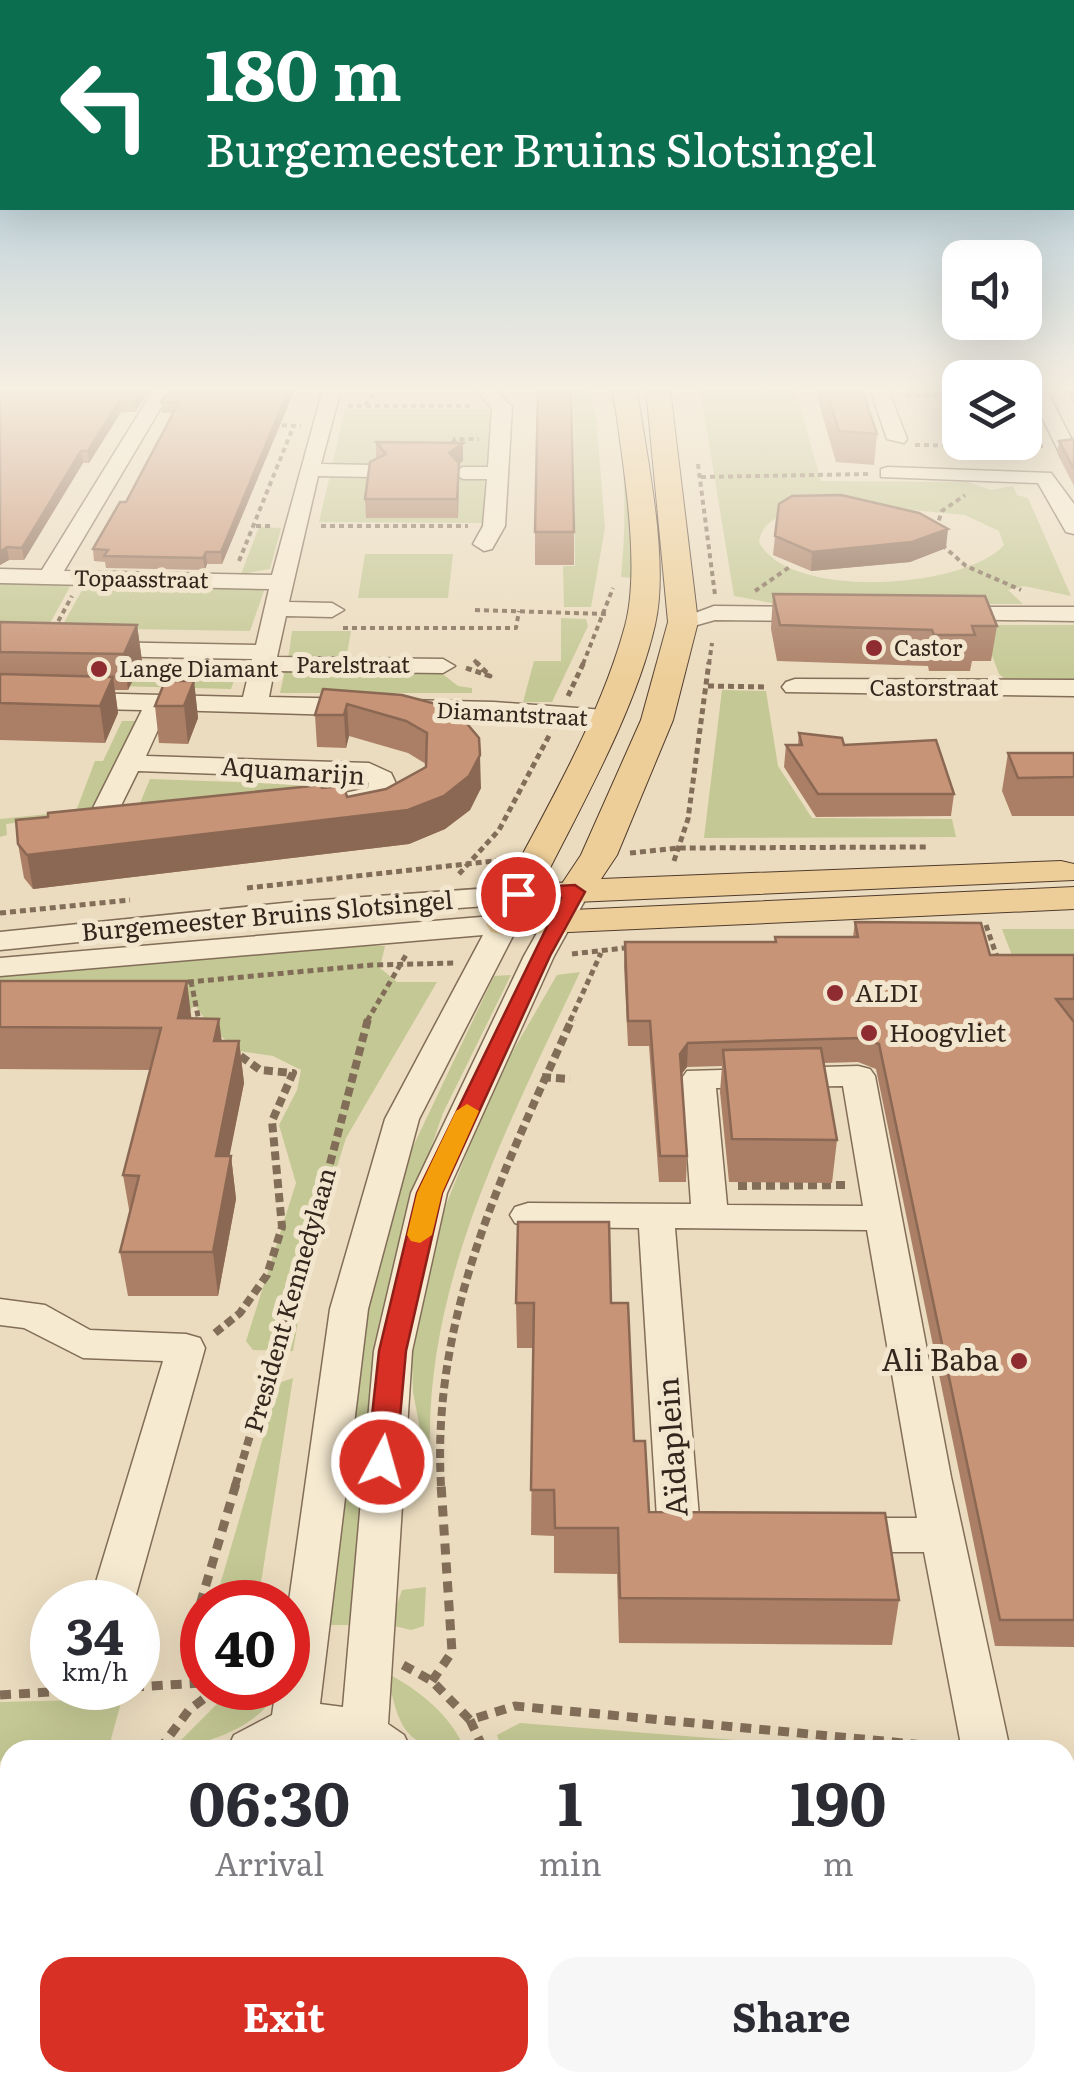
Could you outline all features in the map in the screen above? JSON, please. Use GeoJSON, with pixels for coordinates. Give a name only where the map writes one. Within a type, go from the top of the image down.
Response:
{"type":"FeatureCollection","features":[{"type":"Feature","properties":{"kind":"main road"},"geometry":{"type":"LineString","coordinates":[[511,909],[605,718],[641,623],[644,529],[638,487]]}},
{"type":"Feature","properties":{"kind":"main road"},"geometry":{"type":"LineString","coordinates":[[568,906],[598,855],[699,618],[675,487]]}},
{"type":"Feature","properties":{"kind":"main road","name":"Burgemeester Bruins Slotsingel"},"geometry":{"type":"LineString","coordinates":[[568,906],[664,886],[1074,871]]}},
{"type":"Feature","properties":{"kind":"main road","name":"Burgemeester Bruins Slotsingel"},"geometry":{"type":"LineString","coordinates":[[511,909],[1074,898]]}},
{"type":"Feature","properties":{"kind":"street"},"geometry":{"type":"LineString","coordinates":[[49,576],[104,487]]}},
{"type":"Feature","properties":{"kind":"street","name":"Parelstraat"},"geometry":{"type":"LineString","coordinates":[[254,706],[305,487]]}},
{"type":"Feature","properties":{"kind":"street"},"geometry":{"type":"LineString","coordinates":[[489,535],[496,487]]}},
{"type":"Feature","properties":{"kind":"street"},"geometry":{"type":"LineString","coordinates":[[1065,490],[1074,527]]}},
{"type":"Feature","properties":{"kind":"street","name":"Topaasstraat"},"geometry":{"type":"LineString","coordinates":[[0,576],[283,582]]}},
{"type":"Feature","properties":{"kind":"street"},"geometry":{"type":"LineString","coordinates":[[48,639],[270,639],[332,610]]}},
{"type":"Feature","properties":{"kind":"street"},"geometry":{"type":"LineString","coordinates":[[699,618],[834,614]]}},
{"type":"Feature","properties":{"kind":"street"},"geometry":{"type":"LineString","coordinates":[[934,614],[1074,614]]}},
{"type":"Feature","properties":{"kind":"street","name":"Parelstraat"},"geometry":{"type":"LineString","coordinates":[[270,639],[443,666]]}},
{"type":"Feature","properties":{"kind":"street","name":"Castorstraat"},"geometry":{"type":"LineString","coordinates":[[795,687],[1074,688]]}},
{"type":"Feature","properties":{"kind":"street","name":"Diamantstraat"},"geometry":{"type":"LineString","coordinates":[[0,699],[605,718]]}},
{"type":"Feature","properties":{"kind":"street"},"geometry":{"type":"LineString","coordinates":[[137,824],[98,828],[158,704]]}},
{"type":"Feature","properties":{"kind":"street","name":"Aquamarijn"},"geometry":{"type":"LineString","coordinates":[[130,763],[369,772],[381,779],[384,788],[377,795],[316,805]]}},
{"type":"Feature","properties":{"kind":"street"},"geometry":{"type":"LineString","coordinates":[[375,1740],[370,1659],[393,1351],[429,1193],[568,906]]}},
{"type":"Feature","properties":{"kind":"street"},"geometry":{"type":"LineString","coordinates":[[294,1726],[349,1308],[402,1120],[489,961],[511,909]]}},
{"type":"Feature","properties":{"kind":"street","name":"Burgemeester Bruins Slotsingel"},"geometry":{"type":"LineString","coordinates":[[0,942],[294,911],[511,909]]}},
{"type":"Feature","properties":{"kind":"street","name":"Burgemeester Bruins Slotsingel"},"geometry":{"type":"LineString","coordinates":[[0,968],[511,909]]}},
{"type":"Feature","properties":{"kind":"street"},"geometry":{"type":"LineString","coordinates":[[710,1219],[699,1078],[858,1076],[941,1535],[971,1740]]}},
{"type":"Feature","properties":{"kind":"street"},"geometry":{"type":"LineString","coordinates":[[528,1216],[710,1219],[880,1202]]}},
{"type":"Feature","properties":{"kind":"street","name":"Aïdaplein"},"geometry":{"type":"LineString","coordinates":[[656,1218],[679,1534],[735,1534]]}},
{"type":"Feature","properties":{"kind":"street"},"geometry":{"type":"LineString","coordinates":[[0,1312],[32,1315],[83,1344],[186,1348],[118,1580]]}},
{"type":"Feature","properties":{"kind":"street"},"geometry":{"type":"LineString","coordinates":[[810,1534],[941,1535]]}},
{"type":"Feature","properties":{"kind":"street"},"geometry":{"type":"LineString","coordinates":[[269,1740],[294,1726],[330,1724],[372,1740]]}},
{"type":"Feature","properties":{"kind":"path"},"geometry":{"type":"LineString","coordinates":[[230,580],[269,487]]}},
{"type":"Feature","properties":{"kind":"path"},"geometry":{"type":"LineString","coordinates":[[664,886],[680,848],[708,686],[699,618],[712,552],[702,487]]}},
{"type":"Feature","properties":{"kind":"path"},"geometry":{"type":"LineString","coordinates":[[981,487],[942,511],[935,524],[950,556],[1034,595]]}},
{"type":"Feature","properties":{"kind":"path"},"geometry":{"type":"LineString","coordinates":[[294,526],[489,535]]}},
{"type":"Feature","properties":{"kind":"path"},"geometry":{"type":"LineString","coordinates":[[48,639],[82,577]]}},
{"type":"Feature","properties":{"kind":"path"},"geometry":{"type":"LineString","coordinates":[[475,610],[606,614]]}},
{"type":"Feature","properties":{"kind":"path"},"geometry":{"type":"LineString","coordinates":[[270,639],[516,628],[518,610]]}},
{"type":"Feature","properties":{"kind":"path"},"geometry":{"type":"LineString","coordinates":[[48,639],[72,630]]}},
{"type":"Feature","properties":{"kind":"path"},"geometry":{"type":"LineString","coordinates":[[708,686],[795,687]]}},
{"type":"Feature","properties":{"kind":"path"},"geometry":{"type":"LineString","coordinates":[[680,848],[932,847]]}},
{"type":"Feature","properties":{"kind":"path","name":"Burgemeester Bruins Slotsingel"},"geometry":{"type":"LineString","coordinates":[[242,888],[471,862]]}},
{"type":"Feature","properties":{"kind":"path","name":"Burgemeester Bruins Slotsingel"},"geometry":{"type":"LineString","coordinates":[[0,913],[149,898]]}},
{"type":"Feature","properties":{"kind":"path"},"geometry":{"type":"LineString","coordinates":[[985,923],[1002,972]]}},
{"type":"Feature","properties":{"kind":"path"},"geometry":{"type":"LineString","coordinates":[[432,1682],[452,1652],[439,1448],[446,1351],[489,1203],[601,952]]}},
{"type":"Feature","properties":{"kind":"path","name":"President Kennedylaan"},"geometry":{"type":"LineString","coordinates":[[191,981],[401,965],[367,1020],[326,1179],[207,1580]]}},
{"type":"Feature","properties":{"kind":"path"},"geometry":{"type":"LineString","coordinates":[[173,983],[191,981],[195,1016],[208,1036]]}},
{"type":"Feature","properties":{"kind":"path"},"geometry":{"type":"LineString","coordinates":[[186,1348],[218,1332],[240,1313],[267,1274],[282,1227],[272,1121],[293,1072],[260,1070],[224,1046]]}},
{"type":"Feature","properties":{"kind":"path"},"geometry":{"type":"LineString","coordinates":[[542,1077],[570,1079]]}},
{"type":"Feature","properties":{"kind":"path"},"geometry":{"type":"LineString","coordinates":[[772,1185],[880,1202]]}},
{"type":"Feature","properties":{"kind":"path"},"geometry":{"type":"LineString","coordinates":[[370,1659],[392,1659],[432,1682],[470,1720],[479,1740]]}},
{"type":"Feature","properties":{"kind":"path"},"geometry":{"type":"LineString","coordinates":[[0,1695],[180,1684]]}},
{"type":"Feature","properties":{"kind":"path"},"geometry":{"type":"LineString","coordinates":[[470,1720],[515,1706],[876,1740]]}},
{"type":"Feature","properties":{"kind":"path"},"geometry":{"type":"LineString","coordinates":[[166,1740],[189,1710]]}},
{"type":"Feature","properties":{"kind":"green space"},"geometry":{"type":"Polygon","coordinates":[[[327,487],[488,487],[485,523],[319,522],[327,487]]]}},
{"type":"Feature","properties":{"kind":"green space"},"geometry":{"type":"Polygon","coordinates":[[[575,487],[602,487],[605,528],[591,607],[564,607],[563,566],[575,566],[575,487]]]}},
{"type":"Feature","properties":{"kind":"green space"},"geometry":{"type":"Polygon","coordinates":[[[623,487],[630,487],[634,578],[621,577],[623,487]]]}},
{"type":"Feature","properties":{"kind":"green space"},"geometry":{"type":"Polygon","coordinates":[[[716,487],[981,487],[991,490],[1013,487],[1017,495],[1028,498],[1071,596],[1024,586],[1008,590],[1023,604],[777,604],[734,596],[716,487]],[[860,505],[786,514],[764,529],[759,542],[777,561],[804,574],[878,582],[917,579],[984,560],[1004,545],[999,531],[965,515],[860,505]]]}},
{"type":"Feature","properties":{"kind":"green space"},"geometry":{"type":"Polygon","coordinates":[[[259,527],[281,528],[270,569],[241,574],[259,527]]]}},
{"type":"Feature","properties":{"kind":"green space"},"geometry":{"type":"Polygon","coordinates":[[[365,554],[453,554],[448,598],[358,598],[365,554]]]}},
{"type":"Feature","properties":{"kind":"green space"},"geometry":{"type":"Polygon","coordinates":[[[0,581],[72,583],[48,627],[0,626],[0,581]]]}},
{"type":"Feature","properties":{"kind":"green space"},"geometry":{"type":"Polygon","coordinates":[[[86,583],[253,587],[264,591],[250,631],[61,628],[86,583]]]}},
{"type":"Feature","properties":{"kind":"green space"},"geometry":{"type":"Polygon","coordinates":[[[561,618],[586,619],[588,626],[552,702],[523,702],[534,661],[561,661],[561,618]]]}},
{"type":"Feature","properties":{"kind":"green space"},"geometry":{"type":"Polygon","coordinates":[[[986,625],[1074,625],[1074,681],[1007,681],[999,674],[982,629],[986,625]]]}},
{"type":"Feature","properties":{"kind":"green space"},"geometry":{"type":"Polygon","coordinates":[[[292,631],[351,631],[346,660],[288,660],[292,631]]]}},
{"type":"Feature","properties":{"kind":"green space"},"geometry":{"type":"Polygon","coordinates":[[[203,662],[240,663],[231,689],[0,683],[0,677],[195,682],[203,662]]]}},
{"type":"Feature","properties":{"kind":"green space"},"geometry":{"type":"Polygon","coordinates":[[[285,670],[440,672],[458,686],[472,688],[472,693],[280,693],[285,670]]]}},
{"type":"Feature","properties":{"kind":"green space"},"geometry":{"type":"Polygon","coordinates":[[[722,690],[766,691],[778,766],[812,818],[952,819],[956,837],[704,838],[722,690]]]}},
{"type":"Feature","properties":{"kind":"green space"},"geometry":{"type":"Polygon","coordinates":[[[122,721],[140,721],[94,813],[6,824],[7,835],[0,837],[0,819],[76,811],[95,761],[103,761],[122,721]]]}},
{"type":"Feature","properties":{"kind":"green space"},"geometry":{"type":"Polygon","coordinates":[[[150,779],[343,786],[138,808],[150,779]]]}},
{"type":"Feature","properties":{"kind":"green space"},"geometry":{"type":"Polygon","coordinates":[[[1002,929],[1074,929],[1074,973],[1019,974],[1002,929]]]}},
{"type":"Feature","properties":{"kind":"green space"},"geometry":{"type":"Polygon","coordinates":[[[385,946],[380,968],[397,982],[437,982],[346,1138],[309,1256],[293,1351],[253,1350],[246,1341],[296,1183],[279,1125],[297,1090],[301,1070],[273,1056],[239,1051],[211,1028],[195,1005],[182,1018],[0,1018],[0,976],[75,965],[385,946]]]}},
{"type":"Feature","properties":{"kind":"green space"},"geometry":{"type":"Polygon","coordinates":[[[580,972],[501,1144],[457,1262],[432,1386],[430,1449],[424,1450],[413,1392],[411,1324],[446,1205],[495,1082],[557,975],[580,972]]]}},
{"type":"Feature","properties":{"kind":"green space"},"geometry":{"type":"Polygon","coordinates":[[[511,975],[443,1113],[410,1208],[356,1625],[325,1625],[360,1322],[401,1172],[494,976],[511,975]]]}},
{"type":"Feature","properties":{"kind":"green space"},"geometry":{"type":"Polygon","coordinates":[[[293,1378],[261,1580],[221,1580],[279,1383],[293,1378]]]}},
{"type":"Feature","properties":{"kind":"green space"},"geometry":{"type":"Polygon","coordinates":[[[426,1587],[424,1626],[411,1630],[390,1625],[402,1590],[426,1587]]]}},
{"type":"Feature","properties":{"kind":"green space"},"geometry":{"type":"Polygon","coordinates":[[[387,1673],[433,1705],[460,1740],[417,1740],[401,1722],[387,1673]]]}},
{"type":"Feature","properties":{"kind":"green space"},"geometry":{"type":"Polygon","coordinates":[[[30,1701],[30,1710],[119,1710],[111,1740],[0,1740],[0,1702],[30,1701]]]}},
{"type":"Feature","properties":{"kind":"green space"},"geometry":{"type":"Polygon","coordinates":[[[211,1710],[263,1710],[218,1737],[181,1740],[211,1710]]]}},
{"type":"Feature","properties":{"kind":"green space"},"geometry":{"type":"Polygon","coordinates":[[[520,1723],[737,1740],[499,1740],[497,1735],[520,1723]]]}},
{"type":"Feature","properties":{"kind":"building"},"geometry":{"type":"Polygon","coordinates":[[[0,487],[59,487],[22,548],[7,547],[0,552],[0,487]]]}},
{"type":"Feature","properties":{"kind":"building"},"geometry":{"type":"Polygon","coordinates":[[[134,487],[248,487],[221,552],[206,552],[203,558],[104,556],[108,550],[93,549],[120,502],[126,502],[134,487]]]}},
{"type":"Feature","properties":{"kind":"building"},"geometry":{"type":"Polygon","coordinates":[[[367,487],[458,487],[457,499],[365,499],[367,487]]]}},
{"type":"Feature","properties":{"kind":"building"},"geometry":{"type":"Polygon","coordinates":[[[536,487],[573,487],[574,532],[535,532],[536,487]]]}},
{"type":"Feature","properties":{"kind":"building"},"geometry":{"type":"Polygon","coordinates":[[[841,495],[919,513],[948,529],[912,542],[812,552],[775,536],[779,504],[792,496],[841,495]]]}},
{"type":"Feature","properties":{"kind":"building"},"geometry":{"type":"Polygon","coordinates":[[[773,594],[985,596],[997,626],[972,626],[975,635],[934,635],[932,630],[780,625],[773,594]]]}},
{"type":"Feature","properties":{"kind":"building"},"geometry":{"type":"Polygon","coordinates":[[[0,622],[137,625],[124,654],[0,652],[0,622]]]}},
{"type":"Feature","properties":{"kind":"building"},"geometry":{"type":"Polygon","coordinates":[[[0,674],[113,677],[100,706],[0,703],[0,674]]]}},
{"type":"Feature","properties":{"kind":"building"},"geometry":{"type":"Polygon","coordinates":[[[165,681],[194,681],[184,706],[155,706],[165,681]]]}},
{"type":"Feature","properties":{"kind":"building"},"geometry":{"type":"Polygon","coordinates":[[[323,689],[402,695],[436,704],[463,719],[479,738],[480,755],[469,776],[444,796],[408,810],[27,855],[18,844],[16,820],[48,817],[48,813],[321,785],[344,786],[347,797],[386,789],[426,767],[427,733],[406,721],[347,704],[344,715],[315,715],[323,689]]]}},
{"type":"Feature","properties":{"kind":"building"},"geometry":{"type":"Polygon","coordinates":[[[799,733],[842,738],[844,745],[936,740],[954,794],[818,794],[786,745],[802,745],[799,733]]]}},
{"type":"Feature","properties":{"kind":"building"},"geometry":{"type":"Polygon","coordinates":[[[1008,753],[1074,753],[1074,777],[1018,778],[1008,753]]]}},
{"type":"Feature","properties":{"kind":"building"},"geometry":{"type":"Polygon","coordinates":[[[855,922],[981,923],[990,955],[1074,955],[1074,999],[1056,999],[1074,1022],[1074,1620],[1000,1620],[879,1044],[861,1038],[688,1043],[680,1054],[687,1156],[660,1156],[650,1021],[628,1021],[625,942],[776,942],[775,937],[858,937],[855,922]]]}},
{"type":"Feature","properties":{"kind":"building"},"geometry":{"type":"Polygon","coordinates":[[[0,981],[187,981],[178,1018],[219,1019],[214,1041],[239,1041],[216,1156],[231,1156],[213,1252],[120,1252],[139,1176],[123,1175],[161,1028],[0,1027],[0,981]]]}},
{"type":"Feature","properties":{"kind":"building"},"geometry":{"type":"Polygon","coordinates":[[[821,1048],[837,1140],[732,1139],[723,1050],[821,1048]]]}},
{"type":"Feature","properties":{"kind":"building"},"geometry":{"type":"Polygon","coordinates":[[[518,1222],[609,1222],[611,1303],[628,1303],[634,1441],[645,1441],[649,1512],[885,1513],[899,1600],[620,1598],[618,1528],[555,1528],[554,1490],[531,1490],[534,1303],[516,1303],[518,1222]]]}},
{"type":"Feature","properties":{"kind":"slow traffic"},"geometry":{"type":"LineString","coordinates":[[420,1235],[429,1193],[467,1111]]}},
{"type":"Feature","properties":{"kind":"place","name":"Castor"},"geometry":{"type":"Point","coordinates":[874,648]}},
{"type":"Feature","properties":{"kind":"place","name":"Lange Diamant"},"geometry":{"type":"Point","coordinates":[99,669]}},
{"type":"Feature","properties":{"kind":"place","name":"ALDI"},"geometry":{"type":"Point","coordinates":[835,993]}},
{"type":"Feature","properties":{"kind":"place","name":"Hoogvliet"},"geometry":{"type":"Point","coordinates":[869,1033]}},
{"type":"Feature","properties":{"kind":"place","name":"Ali Baba"},"geometry":{"type":"Point","coordinates":[1019,1361]}},
{"type":"Feature","properties":{"kind":"route"},"geometry":{"type":"LineString","coordinates":[[382,1462],[393,1351],[429,1193],[540,956],[575,892],[518,894]]}}]}
